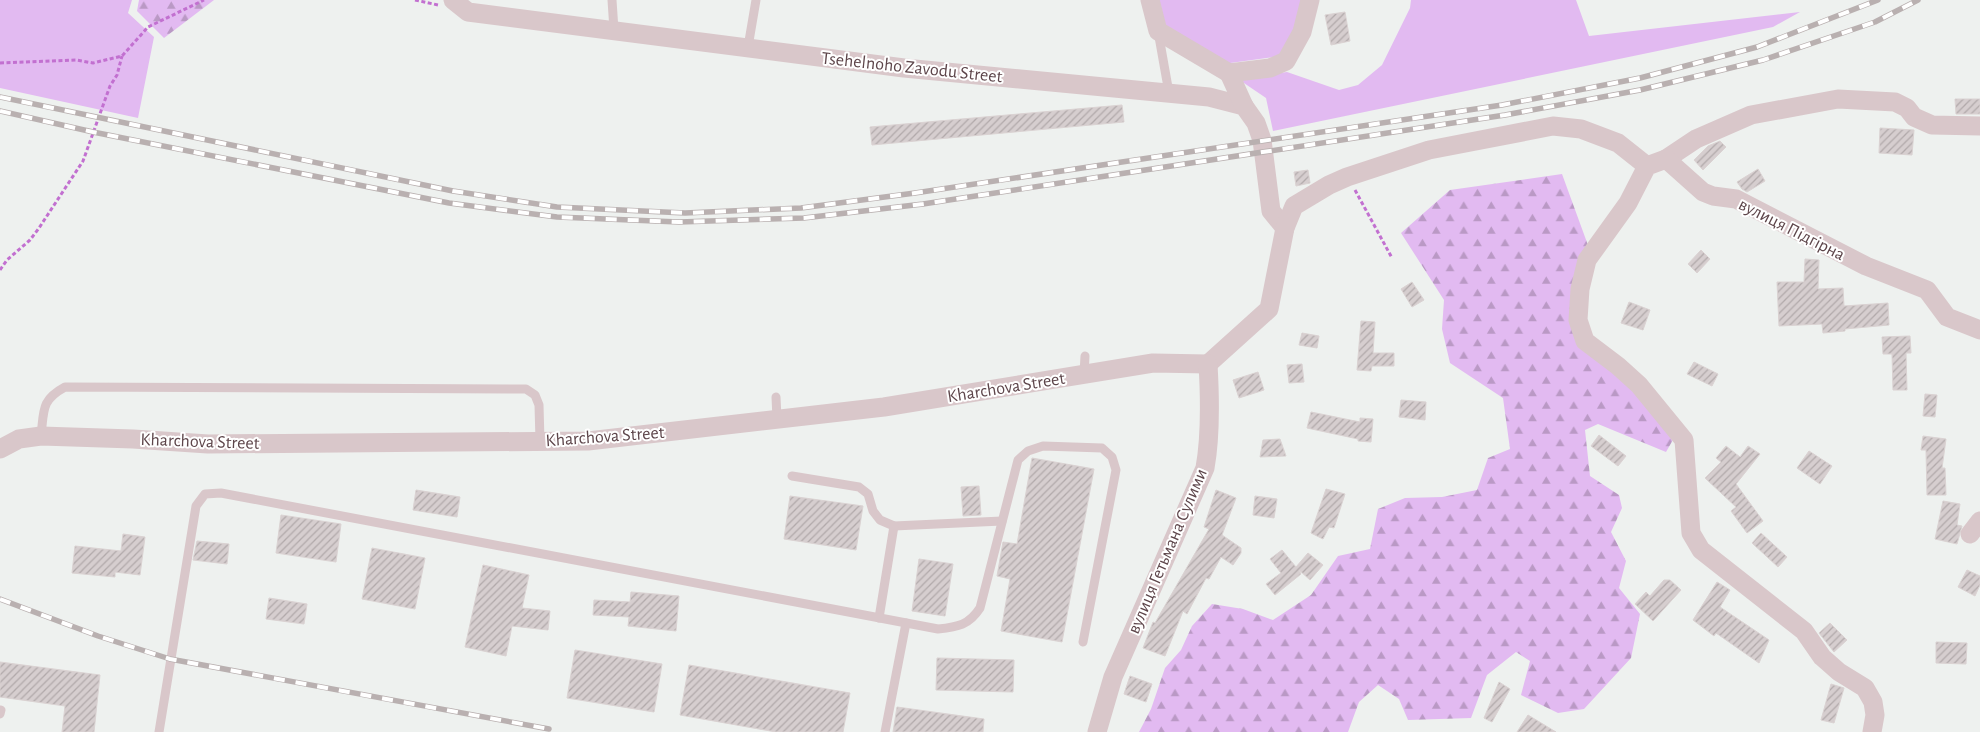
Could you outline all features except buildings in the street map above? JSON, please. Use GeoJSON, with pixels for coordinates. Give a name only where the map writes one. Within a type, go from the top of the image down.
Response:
{"type":"FeatureCollection","features":[{"type":"Feature","properties":{"kind":"street","name":"Tsehelnoho Zavodu Street"},"geometry":{"type":"LineString","coordinates":[[453,0],[468,12],[904,68],[1209,97],[1244,106]]}},
{"type":"Feature","properties":{"kind":"street"},"geometry":{"type":"LineString","coordinates":[[1150,0],[1158,31],[1229,74],[1244,106],[1256,123],[1262,140],[1271,211],[1285,228]]}},
{"type":"Feature","properties":{"kind":"street"},"geometry":{"type":"LineString","coordinates":[[1229,74],[1270,68],[1286,61],[1302,32],[1310,0]]}},
{"type":"Feature","properties":{"kind":"street"},"geometry":{"type":"LineString","coordinates":[[1872,732],[1875,716],[1873,702],[1865,688],[1839,672],[1822,657],[1804,631],[1701,550],[1691,533],[1684,440],[1639,385],[1618,366],[1585,342],[1578,320],[1580,289],[1587,260],[1628,203],[1647,166],[1666,160],[1696,139],[1751,115],[1838,99],[1895,102],[1902,104],[1914,116],[1932,125],[1980,126]]}},
{"type":"Feature","properties":{"kind":"street"},"geometry":{"type":"LineString","coordinates":[[1208,364],[1269,309],[1285,228],[1294,206],[1318,191],[1347,177],[1429,150],[1553,126],[1581,129],[1618,143],[1647,166]]}},
{"type":"Feature","properties":{"kind":"street","name":"вулиця Підгірна"},"geometry":{"type":"LineString","coordinates":[[1666,160],[1703,192],[1713,196],[1736,199],[1866,266],[1927,290],[1947,317],[1980,330]]}},
{"type":"Feature","properties":{"kind":"street","name":"Kharchova Street"},"geometry":{"type":"LineString","coordinates":[[0,449],[18,439],[41,436],[208,444],[588,441],[884,407],[1152,363],[1208,364]]}},
{"type":"Feature","properties":{"kind":"street","name":"вулиця Гетьмана Сулими"},"geometry":{"type":"LineString","coordinates":[[1097,732],[1113,677],[1205,468],[1208,452],[1208,364]]}},
{"type":"Feature","properties":{"kind":"lane"},"geometry":{"type":"LineString","coordinates":[[612,0],[614,30]]}},
{"type":"Feature","properties":{"kind":"lane"},"geometry":{"type":"LineString","coordinates":[[748,47],[756,0]]}},
{"type":"Feature","properties":{"kind":"lane"},"geometry":{"type":"LineString","coordinates":[[1158,31],[1169,93]]}},
{"type":"Feature","properties":{"kind":"lane"},"geometry":{"type":"LineString","coordinates":[[1084,374],[1085,356]]}},
{"type":"Feature","properties":{"kind":"lane"},"geometry":{"type":"LineString","coordinates":[[41,436],[44,409],[51,394],[65,387],[526,389],[535,395],[539,406],[540,441]]}},
{"type":"Feature","properties":{"kind":"lane"},"geometry":{"type":"LineString","coordinates":[[776,397],[777,419]]}},
{"type":"Feature","properties":{"kind":"lane"},"geometry":{"type":"LineString","coordinates":[[159,732],[196,506],[205,494],[220,493],[938,629],[954,628],[974,618],[980,608],[1018,460],[1028,451],[1043,446],[1102,448],[1112,457],[1116,470],[1083,642]]}},
{"type":"Feature","properties":{"kind":"lane"},"geometry":{"type":"LineString","coordinates":[[792,476],[859,487],[868,494],[873,511],[880,520],[894,526],[1002,521]]}},
{"type":"Feature","properties":{"kind":"lane"},"geometry":{"type":"LineString","coordinates":[[879,618],[894,526]]}},
{"type":"Feature","properties":{"kind":"lane"},"geometry":{"type":"LineString","coordinates":[[885,732],[906,622]]}},
{"type":"Feature","properties":{"kind":"path"},"geometry":{"type":"LineString","coordinates":[[0,270],[7,260],[30,240],[83,161],[110,86],[117,75],[122,56],[148,27],[204,0]]}},
{"type":"Feature","properties":{"kind":"path"},"geometry":{"type":"LineString","coordinates":[[0,63],[76,60],[93,63],[122,56]]}},
{"type":"Feature","properties":{"kind":"path"},"geometry":{"type":"LineString","coordinates":[[1347,177],[1392,258]]}},
{"type":"Feature","properties":{"kind":"green space"},"geometry":{"type":"Polygon","coordinates":[[[0,0],[132,0],[128,13],[154,37],[138,118],[0,88],[0,0]]]}},
{"type":"Feature","properties":{"kind":"green space"},"geometry":{"type":"Polygon","coordinates":[[[139,0],[214,0],[164,38],[137,11],[139,0]]]}},
{"type":"Feature","properties":{"kind":"green space"},"geometry":{"type":"Polygon","coordinates":[[[1157,0],[1304,0],[1297,28],[1282,56],[1223,64],[1163,24],[1157,0]]]}},
{"type":"Feature","properties":{"kind":"green space"},"geometry":{"type":"Polygon","coordinates":[[[1411,0],[1576,0],[1589,36],[1800,12],[1773,27],[1273,131],[1266,98],[1238,79],[1287,72],[1339,90],[1358,85],[1382,65],[1410,8],[1411,0]]]}},
{"type":"Feature","properties":{"kind":"green space"},"geometry":{"type":"Polygon","coordinates":[[[1562,174],[1589,248],[1573,321],[1674,438],[1666,452],[1598,424],[1585,430],[1590,476],[1619,495],[1622,508],[1611,532],[1626,561],[1619,588],[1640,614],[1631,658],[1584,709],[1558,713],[1521,695],[1530,661],[1516,652],[1487,675],[1471,718],[1408,720],[1399,699],[1378,685],[1359,702],[1348,732],[1139,732],[1151,709],[1165,668],[1181,650],[1192,626],[1212,604],[1243,609],[1273,620],[1311,595],[1338,556],[1370,549],[1378,509],[1405,498],[1442,497],[1477,490],[1488,458],[1510,449],[1503,398],[1450,363],[1442,329],[1444,300],[1401,233],[1450,190],[1562,174]]]}},
{"type":"Feature","properties":{"kind":"railway"},"geometry":{"type":"LineString","coordinates":[[0,97],[453,191],[557,207],[685,213],[801,208],[915,193],[1502,105],[1640,78],[1757,47],[1878,0]]}},
{"type":"Feature","properties":{"kind":"railway"},"geometry":{"type":"LineString","coordinates":[[0,111],[93,132],[449,203],[557,217],[679,222],[804,218],[923,204],[1505,115],[1640,90],[1763,60],[1875,22],[1918,0]]}},
{"type":"Feature","properties":{"kind":"railway"},"geometry":{"type":"LineString","coordinates":[[0,599],[98,636],[170,659],[549,729]]}}]}
